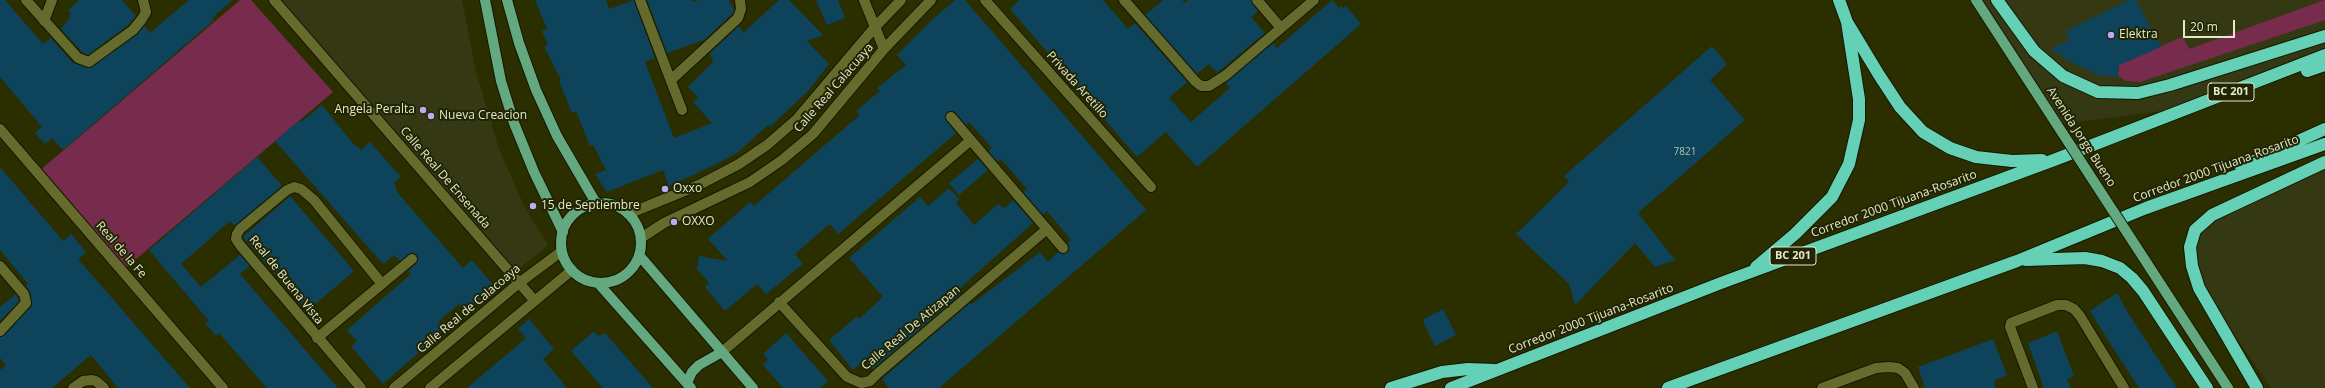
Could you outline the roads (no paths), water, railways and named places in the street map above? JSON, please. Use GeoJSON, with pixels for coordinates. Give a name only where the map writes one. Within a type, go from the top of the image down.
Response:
{"type":"FeatureCollection","features":[{"type":"Feature","properties":{"kind":"highway"},"geometry":{"type":"LineString","coordinates":[[1839,0],[1848,22],[1900,107],[1923,132],[1950,148],[1976,157],[2012,161],[2054,160]]}},
{"type":"Feature","properties":{"kind":"highway"},"geometry":{"type":"LineString","coordinates":[[1997,0],[2034,51],[2063,76],[2098,92],[2138,93],[2163,87],[2325,36]]}},
{"type":"Feature","properties":{"kind":"highway"},"geometry":{"type":"LineString","coordinates":[[1747,273],[1795,234],[1832,197],[1848,164],[1859,120],[1856,73],[1848,22]]}},
{"type":"Feature","properties":{"kind":"highway","name":"Corredor 2000 Tijuana-Rosarito"},"geometry":{"type":"LineString","coordinates":[[1451,388],[1747,273],[2054,160],[2325,55]]}},
{"type":"Feature","properties":{"kind":"highway"},"geometry":{"type":"LineString","coordinates":[[2137,128],[2325,65]]}},
{"type":"Feature","properties":{"kind":"highway"},"geometry":{"type":"LineString","coordinates":[[2146,208],[2325,129]]}},
{"type":"Feature","properties":{"kind":"highway","name":"Corredor 2000 Tijuana-Rosarito"},"geometry":{"type":"LineString","coordinates":[[1668,388],[2017,261],[2146,208],[2325,144]]}},
{"type":"Feature","properties":{"kind":"highway"},"geometry":{"type":"LineString","coordinates":[[2257,388],[2199,288],[2192,266],[2190,247],[2195,230],[2212,215],[2325,162]]}},
{"type":"Feature","properties":{"kind":"highway"},"geometry":{"type":"LineString","coordinates":[[2017,261],[2085,258],[2102,261],[2120,268],[2132,278],[2143,291],[2207,388]]}},
{"type":"Feature","properties":{"kind":"highway"},"geometry":{"type":"LineString","coordinates":[[1391,388],[1442,372],[1468,369],[1499,370]]}},
{"type":"Feature","properties":{"kind":"main road"},"geometry":{"type":"LineString","coordinates":[[485,0],[501,81],[514,123],[534,172],[563,232]]}},
{"type":"Feature","properties":{"kind":"main road"},"geometry":{"type":"LineString","coordinates":[[507,0],[519,43],[536,90],[557,136],[596,203]]}},
{"type":"Feature","properties":{"kind":"main road","name":"Avenida Jorge Bueno"},"geometry":{"type":"LineString","coordinates":[[1976,0],[2228,388]]}},
{"type":"Feature","properties":{"kind":"main road"},"geometry":{"type":"LineString","coordinates":[[596,203],[613,205],[628,214],[637,225],[641,238],[639,255],[633,267],[624,276],[611,282],[598,283],[584,278],[572,270],[562,251],[563,232],[567,222],[575,213],[596,203]]}},
{"type":"Feature","properties":{"kind":"main road"},"geometry":{"type":"LineString","coordinates":[[639,255],[754,388]]}},
{"type":"Feature","properties":{"kind":"main road"},"geometry":{"type":"LineString","coordinates":[[598,283],[689,386]]}},
{"type":"Feature","properties":{"kind":"main road"},"geometry":{"type":"LineString","coordinates":[[689,386],[692,372],[699,365],[722,352]]}},
{"type":"Feature","properties":{"kind":"street"},"geometry":{"type":"LineString","coordinates":[[26,0],[78,58],[89,62],[133,30],[146,12],[143,0]]}},
{"type":"Feature","properties":{"kind":"street"},"geometry":{"type":"LineString","coordinates":[[44,20],[52,0]]}},
{"type":"Feature","properties":{"kind":"street","name":"Calle Real De Ensenada"},"geometry":{"type":"LineString","coordinates":[[274,0],[534,300]]}},
{"type":"Feature","properties":{"kind":"street"},"geometry":{"type":"LineString","coordinates":[[640,0],[682,110]]}},
{"type":"Feature","properties":{"kind":"street"},"geometry":{"type":"LineString","coordinates":[[671,80],[738,18],[741,8],[740,0]]}},
{"type":"Feature","properties":{"kind":"street"},"geometry":{"type":"LineString","coordinates":[[864,0],[884,49]]}},
{"type":"Feature","properties":{"kind":"street","name":"Calle Real Calacuaya"},"geometry":{"type":"LineString","coordinates":[[628,214],[699,185],[739,164],[767,145],[797,118],[875,27],[901,0]]}},
{"type":"Feature","properties":{"kind":"street","name":"Calle Real Calacuaya"},"geometry":{"type":"LineString","coordinates":[[641,238],[664,223],[750,182],[782,160],[813,134],[884,49],[931,0]]}},
{"type":"Feature","properties":{"kind":"street","name":"Privada Aretillo"},"geometry":{"type":"LineString","coordinates":[[984,0],[1151,187]]}},
{"type":"Feature","properties":{"kind":"street"},"geometry":{"type":"LineString","coordinates":[[1124,0],[1201,86],[1209,86],[1220,80],[1314,0]]}},
{"type":"Feature","properties":{"kind":"street"},"geometry":{"type":"LineString","coordinates":[[1256,0],[1281,28]]}},
{"type":"Feature","properties":{"kind":"street"},"geometry":{"type":"LineString","coordinates":[[951,117],[1063,248]]}},
{"type":"Feature","properties":{"kind":"street","name":"Real de la Fe"},"geometry":{"type":"LineString","coordinates":[[0,129],[222,388]]}},
{"type":"Feature","properties":{"kind":"street"},"geometry":{"type":"LineString","coordinates":[[722,352],[971,140]]}},
{"type":"Feature","properties":{"kind":"street","name":"Real de Buena Vista"},"geometry":{"type":"LineString","coordinates":[[360,388],[236,239],[240,229],[287,190],[294,187],[301,189],[314,200],[382,284]]}},
{"type":"Feature","properties":{"kind":"street","name":"Calle Real De Atizapan"},"geometry":{"type":"LineString","coordinates":[[779,302],[847,377],[861,383],[870,381],[1047,229]]}},
{"type":"Feature","properties":{"kind":"street","name":"Calle Real de Calacoaya"},"geometry":{"type":"LineString","coordinates":[[394,388],[519,283],[562,251]]}},
{"type":"Feature","properties":{"kind":"street"},"geometry":{"type":"LineString","coordinates":[[317,338],[412,259]]}},
{"type":"Feature","properties":{"kind":"street"},"geometry":{"type":"LineString","coordinates":[[0,266],[24,294],[26,303],[0,331]]}},
{"type":"Feature","properties":{"kind":"street"},"geometry":{"type":"LineString","coordinates":[[430,388],[534,300],[572,270]]}},
{"type":"Feature","properties":{"kind":"street"},"geometry":{"type":"LineString","coordinates":[[2033,388],[2010,327],[2011,323],[2057,305],[2066,305],[2074,309],[2080,316],[2124,388]]}},
{"type":"Feature","properties":{"kind":"street"},"geometry":{"type":"LineString","coordinates":[[1822,388],[1876,368],[1889,367],[1898,368],[1904,373],[1914,388]]}},
{"type":"Feature","properties":{"kind":"street"},"geometry":{"type":"LineString","coordinates":[[73,388],[83,381],[92,380],[96,381],[104,388]]}},
{"type":"Feature","properties":{"kind":"place","name":"Elektra"},"geometry":{"type":"Point","coordinates":[2111,35]}},
{"type":"Feature","properties":{"kind":"place","name":"Angela Peralta"},"geometry":{"type":"Point","coordinates":[423,110]}},
{"type":"Feature","properties":{"kind":"place","name":"Nueva Creacion"},"geometry":{"type":"Point","coordinates":[431,116]}},
{"type":"Feature","properties":{"kind":"place","name":"Oxxo"},"geometry":{"type":"Point","coordinates":[665,189]}},
{"type":"Feature","properties":{"kind":"place","name":"15 de Septiembre"},"geometry":{"type":"Point","coordinates":[533,206]}},
{"type":"Feature","properties":{"kind":"place","name":"OXXO"},"geometry":{"type":"Point","coordinates":[674,222]}}]}
